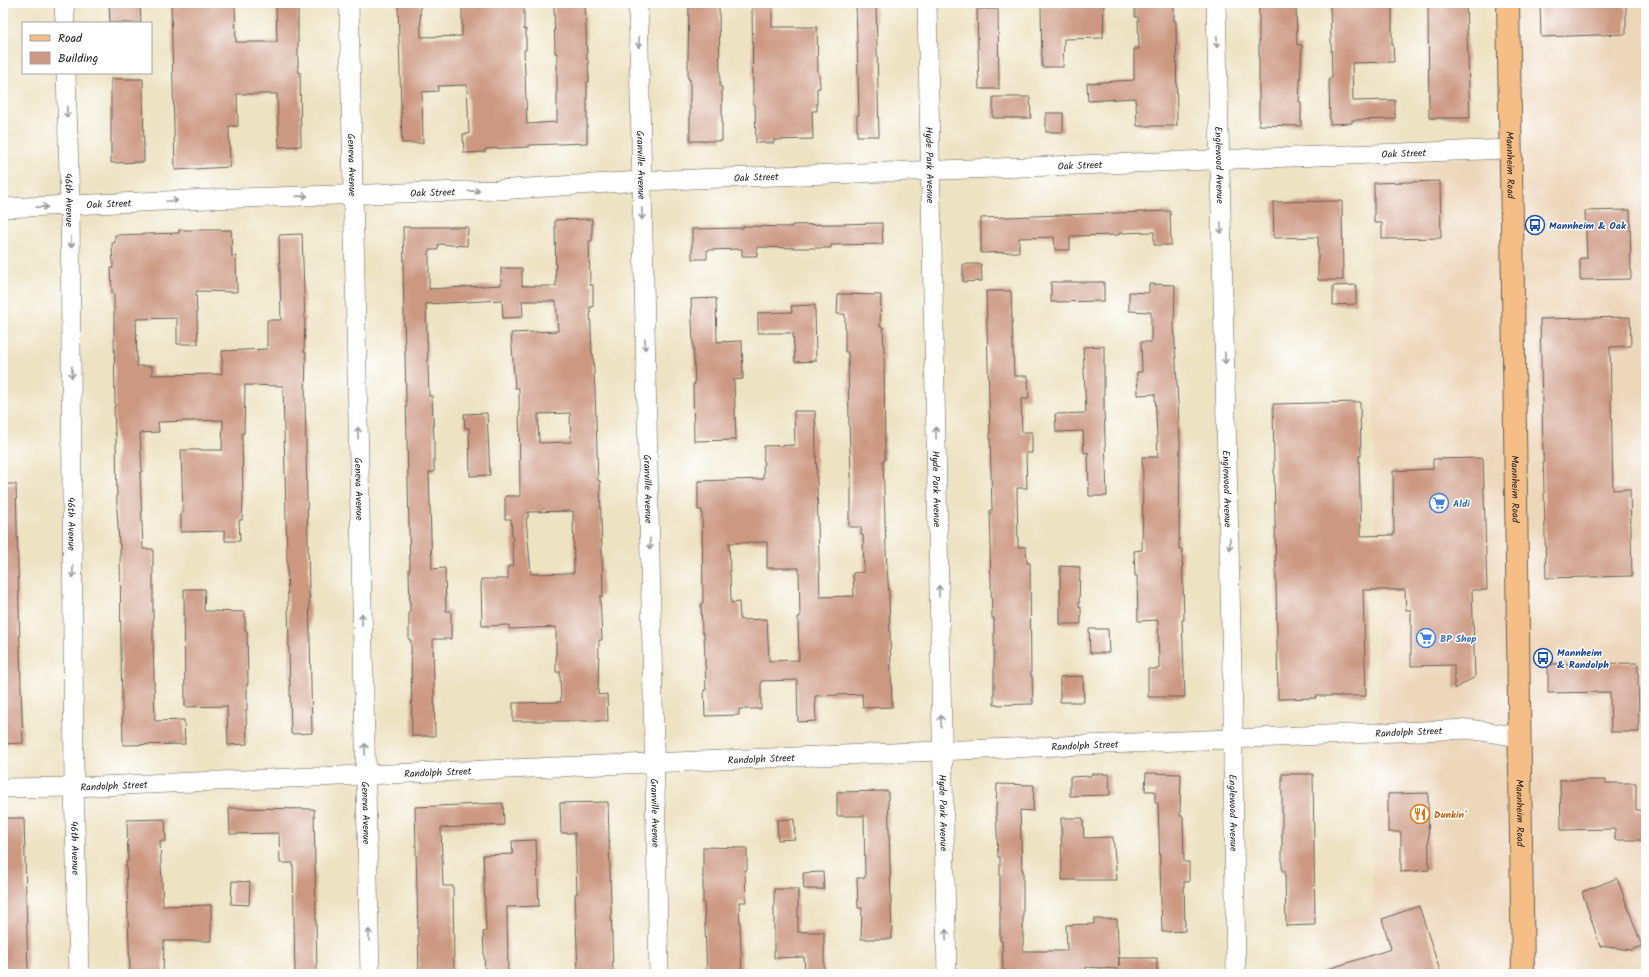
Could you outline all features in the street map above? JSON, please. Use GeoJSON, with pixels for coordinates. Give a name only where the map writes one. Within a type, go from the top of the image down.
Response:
{"type":"FeatureCollection","features":[{"type":"Feature","properties":{"kind":"main road","name":"Mannheim Road"},"geometry":{"type":"LineString","coordinates":[[1508,3],[1523,974]]}},
{"type":"Feature","properties":{"kind":"street"},"geometry":{"type":"LineString","coordinates":[[64,3],[64,22]]}},
{"type":"Feature","properties":{"kind":"street","name":"Geneva Avenue"},"geometry":{"type":"LineString","coordinates":[[349,3],[370,974]]}},
{"type":"Feature","properties":{"kind":"street","name":"Granville Avenue"},"geometry":{"type":"LineString","coordinates":[[638,3],[659,974]]}},
{"type":"Feature","properties":{"kind":"street","name":"Hyde Park Avenue"},"geometry":{"type":"LineString","coordinates":[[927,3],[947,974]]}},
{"type":"Feature","properties":{"kind":"street","name":"Englewood Avenue"},"geometry":{"type":"LineString","coordinates":[[1216,3],[1219,159],[1225,322],[1233,704],[1232,739],[1236,974]]}},
{"type":"Feature","properties":{"kind":"street","name":"46th Avenue"},"geometry":{"type":"LineString","coordinates":[[66,74],[70,206],[74,787],[79,974]]}},
{"type":"Feature","properties":{"kind":"street","name":"Oak Street"},"geometry":{"type":"LineString","coordinates":[[3,208],[353,194],[497,190],[641,182],[1511,148]]}},
{"type":"Feature","properties":{"kind":"street","name":"Randolph Street"},"geometry":{"type":"LineString","coordinates":[[3,788],[74,787],[1469,729],[1520,738]]}},
{"type":"Feature","properties":{"kind":"shaded area"},"geometry":{"type":"Polygon","coordinates":[[[1510,3],[1646,3],[1646,974],[1526,974],[1510,3]]]}},
{"type":"Feature","properties":{"kind":"shaded area"},"geometry":{"type":"Polygon","coordinates":[[[1508,157],[1515,724],[1379,730],[1369,160],[1508,157]]]}},
{"type":"Feature","properties":{"kind":"shaded area"},"geometry":{"type":"Polygon","coordinates":[[[1516,731],[1519,974],[1326,974],[1312,933],[1373,910],[1369,737],[1516,731]]]}},
{"type":"Feature","properties":{"kind":"building"},"geometry":{"type":"Polygon","coordinates":[[[109,3],[140,3],[141,22],[110,22],[109,3]]]}},
{"type":"Feature","properties":{"kind":"building"},"geometry":{"type":"Polygon","coordinates":[[[171,3],[235,3],[236,42],[277,42],[276,3],[298,3],[298,72],[300,72],[301,146],[279,147],[277,94],[237,94],[238,126],[229,126],[230,167],[175,170],[171,3]]]}},
{"type":"Feature","properties":{"kind":"building"},"geometry":{"type":"Polygon","coordinates":[[[398,3],[420,3],[421,37],[462,36],[462,3],[524,3],[524,30],[526,29],[526,50],[524,50],[527,124],[557,122],[557,53],[555,53],[554,3],[585,3],[589,82],[587,82],[587,143],[529,145],[529,147],[485,149],[485,152],[464,153],[463,134],[469,134],[467,85],[438,86],[438,91],[422,92],[423,143],[402,143],[398,3]]]}},
{"type":"Feature","properties":{"kind":"building"},"geometry":{"type":"Polygon","coordinates":[[[689,3],[719,3],[722,141],[690,141],[690,79],[688,79],[689,3]]]}},
{"type":"Feature","properties":{"kind":"building"},"geometry":{"type":"Polygon","coordinates":[[[752,3],[772,3],[772,27],[817,27],[818,73],[820,88],[817,88],[817,111],[812,111],[813,139],[774,140],[774,143],[756,143],[755,104],[753,105],[752,3]]]}},
{"type":"Feature","properties":{"kind":"building"},"geometry":{"type":"Polygon","coordinates":[[[856,3],[876,3],[879,136],[857,136],[857,115],[859,115],[856,3]]]}},
{"type":"Feature","properties":{"kind":"building"},"geometry":{"type":"Polygon","coordinates":[[[1084,3],[1104,3],[1103,38],[1064,39],[1063,67],[1042,67],[1041,6],[1084,5],[1084,3]]]}},
{"type":"Feature","properties":{"kind":"building"},"geometry":{"type":"Polygon","coordinates":[[[1135,3],[1174,3],[1174,21],[1176,21],[1177,126],[1137,126],[1135,98],[1088,101],[1087,83],[1134,80],[1134,49],[1139,49],[1138,17],[1135,17],[1135,3]]]}},
{"type":"Feature","properties":{"kind":"building"},"geometry":{"type":"Polygon","coordinates":[[[1259,3],[1296,3],[1297,45],[1302,45],[1299,102],[1301,102],[1301,126],[1259,125],[1259,3]]]}},
{"type":"Feature","properties":{"kind":"building"},"geometry":{"type":"Polygon","coordinates":[[[1330,3],[1392,3],[1392,44],[1394,62],[1352,63],[1353,101],[1395,100],[1395,119],[1352,120],[1352,123],[1330,124],[1329,78],[1332,78],[1330,3]]]}},
{"type":"Feature","properties":{"kind":"building"},"geometry":{"type":"Polygon","coordinates":[[[1428,3],[1466,3],[1470,118],[1429,118],[1428,3]]]}},
{"type":"Feature","properties":{"kind":"building"},"geometry":{"type":"Polygon","coordinates":[[[1540,3],[1626,3],[1626,34],[1541,37],[1540,3]]]}},
{"type":"Feature","properties":{"kind":"building"},"geometry":{"type":"Polygon","coordinates":[[[977,9],[998,9],[999,89],[979,89],[977,9]]]}},
{"type":"Feature","properties":{"kind":"building"},"geometry":{"type":"Polygon","coordinates":[[[111,79],[143,79],[144,162],[111,163],[111,79]]]}},
{"type":"Feature","properties":{"kind":"building"},"geometry":{"type":"Polygon","coordinates":[[[993,97],[1030,97],[1031,118],[993,118],[993,97]]]}},
{"type":"Feature","properties":{"kind":"building"},"geometry":{"type":"Polygon","coordinates":[[[1046,113],[1063,113],[1063,132],[1046,132],[1046,113]]]}},
{"type":"Feature","properties":{"kind":"building"},"geometry":{"type":"Polygon","coordinates":[[[1440,181],[1441,238],[1382,239],[1382,223],[1374,223],[1374,183],[1440,181]]]}},
{"type":"Feature","properties":{"kind":"building"},"geometry":{"type":"Polygon","coordinates":[[[1342,201],[1343,280],[1318,280],[1318,237],[1274,238],[1273,202],[1342,201]]]}},
{"type":"Feature","properties":{"kind":"building"},"geometry":{"type":"Polygon","coordinates":[[[1630,210],[1631,279],[1580,280],[1580,258],[1587,258],[1585,211],[1630,210]]]}},
{"type":"Feature","properties":{"kind":"building"},"geometry":{"type":"Polygon","coordinates":[[[1170,211],[1171,245],[1154,245],[1154,232],[1119,233],[1119,235],[1070,236],[1070,250],[1055,250],[1054,237],[1019,238],[1019,252],[981,253],[981,218],[1170,211]]]}},
{"type":"Feature","properties":{"kind":"building"},"geometry":{"type":"Polygon","coordinates":[[[592,219],[592,241],[589,241],[590,285],[593,285],[593,307],[590,307],[598,481],[600,481],[603,596],[600,596],[602,640],[599,640],[598,695],[607,694],[608,721],[513,721],[513,703],[561,702],[560,672],[556,672],[556,627],[509,629],[509,625],[482,626],[481,579],[508,579],[508,566],[514,566],[511,519],[505,519],[505,496],[520,496],[519,388],[515,388],[511,333],[558,331],[556,301],[522,301],[523,317],[503,318],[502,300],[426,304],[429,396],[432,396],[434,440],[434,472],[429,472],[432,569],[445,568],[446,611],[451,611],[451,639],[433,639],[435,736],[412,736],[411,640],[409,640],[410,569],[403,227],[468,227],[467,246],[438,244],[438,250],[429,250],[429,289],[501,285],[501,268],[522,268],[522,286],[556,286],[555,220],[592,219]],[[570,413],[538,414],[539,443],[571,442],[570,413]],[[573,511],[528,512],[528,518],[526,518],[531,574],[574,573],[573,511]]]}},
{"type":"Feature","properties":{"kind":"building"},"geometry":{"type":"Polygon","coordinates":[[[882,223],[883,244],[831,245],[831,248],[757,247],[757,256],[742,256],[742,249],[707,250],[707,259],[692,259],[692,229],[743,228],[743,226],[792,227],[792,225],[882,223]]]}},
{"type":"Feature","properties":{"kind":"building"},"geometry":{"type":"Polygon","coordinates":[[[179,230],[231,230],[232,257],[236,256],[237,292],[196,291],[198,344],[177,344],[177,318],[136,319],[137,366],[152,366],[152,375],[222,374],[222,351],[267,349],[267,320],[281,320],[279,235],[302,234],[305,320],[304,352],[306,352],[305,401],[312,733],[291,734],[283,386],[245,385],[244,433],[242,433],[243,501],[242,520],[239,520],[240,541],[225,541],[225,531],[181,532],[181,512],[183,512],[181,450],[222,450],[223,420],[158,422],[159,432],[140,433],[143,549],[153,549],[155,721],[184,720],[185,744],[123,745],[120,544],[117,510],[116,433],[115,434],[114,407],[114,293],[112,293],[111,268],[113,268],[112,243],[115,243],[115,235],[179,233],[179,230]]]}},
{"type":"Feature","properties":{"kind":"building"},"geometry":{"type":"Polygon","coordinates":[[[963,264],[981,264],[982,281],[963,282],[963,264]]]}},
{"type":"Feature","properties":{"kind":"building"},"geometry":{"type":"Polygon","coordinates":[[[1051,282],[1104,282],[1104,301],[1051,302],[1051,282]]]}},
{"type":"Feature","properties":{"kind":"building"},"geometry":{"type":"Polygon","coordinates":[[[1149,284],[1175,285],[1174,324],[1180,443],[1179,549],[1182,549],[1184,620],[1182,620],[1185,697],[1148,697],[1148,669],[1159,669],[1158,620],[1138,621],[1137,576],[1135,576],[1134,551],[1142,550],[1142,457],[1158,457],[1155,394],[1138,395],[1137,372],[1142,372],[1141,342],[1151,342],[1151,312],[1129,311],[1129,292],[1149,293],[1149,284]]]}},
{"type":"Feature","properties":{"kind":"building"},"geometry":{"type":"Polygon","coordinates":[[[1356,285],[1356,304],[1333,305],[1333,286],[1356,285]]]}},
{"type":"Feature","properties":{"kind":"building"},"geometry":{"type":"Polygon","coordinates":[[[986,291],[1011,291],[1014,376],[1028,376],[1029,399],[1021,399],[1022,432],[1032,432],[1032,453],[1026,453],[1027,488],[1017,488],[1018,547],[1026,547],[1027,563],[1030,563],[1031,676],[1033,704],[994,705],[994,618],[992,618],[990,548],[990,510],[992,510],[986,291]]]}},
{"type":"Feature","properties":{"kind":"building"},"geometry":{"type":"Polygon","coordinates":[[[838,294],[881,295],[880,327],[883,327],[884,352],[885,460],[883,460],[892,707],[863,708],[862,694],[815,696],[816,721],[798,722],[797,680],[761,681],[761,709],[739,709],[739,715],[705,716],[704,690],[706,690],[704,633],[702,633],[701,604],[703,603],[702,510],[698,510],[698,481],[763,479],[764,446],[795,445],[794,411],[815,411],[820,597],[854,596],[853,573],[864,572],[863,535],[861,535],[861,527],[849,527],[849,511],[851,511],[851,474],[848,352],[845,352],[845,314],[837,314],[838,294]],[[767,542],[729,543],[731,603],[739,602],[740,620],[767,619],[769,661],[799,660],[799,568],[767,568],[767,542]]]}},
{"type":"Feature","properties":{"kind":"building"},"geometry":{"type":"Polygon","coordinates":[[[716,298],[717,342],[742,341],[743,379],[734,380],[736,440],[694,441],[693,384],[695,384],[691,299],[716,298]]]}},
{"type":"Feature","properties":{"kind":"building"},"geometry":{"type":"Polygon","coordinates":[[[815,305],[816,361],[795,362],[793,333],[758,333],[758,313],[792,312],[791,306],[815,305]]]}},
{"type":"Feature","properties":{"kind":"building"},"geometry":{"type":"Polygon","coordinates":[[[1630,317],[1631,346],[1610,347],[1613,490],[1630,489],[1632,576],[1546,578],[1540,319],[1630,317]]]}},
{"type":"Feature","properties":{"kind":"building"},"geometry":{"type":"Polygon","coordinates":[[[1104,346],[1104,409],[1107,496],[1089,496],[1088,452],[1084,453],[1083,431],[1056,432],[1055,414],[1086,413],[1083,347],[1104,346]]]}},
{"type":"Feature","properties":{"kind":"building"},"geometry":{"type":"Polygon","coordinates":[[[1360,402],[1361,456],[1359,456],[1361,536],[1394,535],[1393,471],[1433,469],[1433,459],[1483,458],[1487,590],[1472,590],[1475,677],[1454,689],[1454,665],[1411,666],[1411,610],[1406,610],[1405,590],[1363,590],[1366,696],[1316,696],[1316,698],[1278,699],[1273,404],[1360,402]]]}},
{"type":"Feature","properties":{"kind":"building"},"geometry":{"type":"Polygon","coordinates":[[[487,413],[490,475],[470,476],[469,428],[465,428],[464,414],[487,413]]]}},
{"type":"Feature","properties":{"kind":"building"},"geometry":{"type":"Polygon","coordinates":[[[3,484],[16,484],[23,743],[3,744],[3,484]]]}},
{"type":"Feature","properties":{"kind":"building"},"geometry":{"type":"Polygon","coordinates":[[[1060,566],[1080,567],[1079,607],[1081,607],[1081,624],[1060,624],[1060,566]]]}},
{"type":"Feature","properties":{"kind":"building"},"geometry":{"type":"Polygon","coordinates":[[[184,589],[205,589],[204,611],[245,612],[245,631],[247,631],[248,684],[246,710],[247,744],[228,745],[227,706],[185,707],[184,589]]]}},
{"type":"Feature","properties":{"kind":"building"},"geometry":{"type":"Polygon","coordinates":[[[1089,629],[1108,629],[1109,653],[1090,653],[1089,629]]]}},
{"type":"Feature","properties":{"kind":"building"},"geometry":{"type":"Polygon","coordinates":[[[1638,663],[1639,732],[1611,732],[1610,692],[1548,693],[1548,664],[1638,663]]]}},
{"type":"Feature","properties":{"kind":"building"},"geometry":{"type":"Polygon","coordinates":[[[1083,676],[1084,702],[1060,702],[1060,677],[1083,676]]]}},
{"type":"Feature","properties":{"kind":"building"},"geometry":{"type":"Polygon","coordinates":[[[1146,773],[1181,774],[1180,816],[1183,816],[1184,862],[1189,862],[1189,882],[1184,882],[1185,931],[1162,932],[1158,803],[1155,803],[1155,791],[1145,791],[1146,773]]]}},
{"type":"Feature","properties":{"kind":"building"},"geometry":{"type":"Polygon","coordinates":[[[1091,774],[1109,774],[1110,795],[1070,796],[1070,777],[1091,776],[1091,774]]]}},
{"type":"Feature","properties":{"kind":"building"},"geometry":{"type":"Polygon","coordinates":[[[1282,774],[1313,774],[1315,925],[1286,926],[1285,871],[1282,871],[1282,774]]]}},
{"type":"Feature","properties":{"kind":"building"},"geometry":{"type":"Polygon","coordinates":[[[1560,780],[1606,780],[1606,783],[1636,783],[1636,810],[1644,810],[1644,840],[1615,840],[1615,829],[1561,830],[1560,780]]]}},
{"type":"Feature","properties":{"kind":"building"},"geometry":{"type":"Polygon","coordinates":[[[997,784],[1034,785],[1033,811],[1020,810],[1023,870],[1023,951],[1067,951],[1066,925],[1094,924],[1094,919],[1117,919],[1119,966],[1119,958],[1157,958],[1157,974],[1118,974],[1118,969],[1086,967],[1086,974],[1003,974],[1002,941],[1000,941],[1000,857],[998,857],[996,810],[997,784]]]}},
{"type":"Feature","properties":{"kind":"building"},"geometry":{"type":"Polygon","coordinates":[[[888,791],[892,939],[861,939],[862,908],[858,908],[857,878],[865,878],[864,816],[837,816],[837,792],[888,791]]]}},
{"type":"Feature","properties":{"kind":"building"},"geometry":{"type":"Polygon","coordinates":[[[1428,793],[1429,870],[1401,872],[1401,832],[1388,832],[1388,794],[1428,793]]]}},
{"type":"Feature","properties":{"kind":"building"},"geometry":{"type":"Polygon","coordinates":[[[608,802],[613,974],[578,974],[575,894],[577,894],[575,833],[561,833],[560,803],[608,802]]]}},
{"type":"Feature","properties":{"kind":"building"},"geometry":{"type":"Polygon","coordinates":[[[503,803],[504,825],[441,828],[443,886],[453,886],[454,974],[419,974],[415,807],[503,803]]]}},
{"type":"Feature","properties":{"kind":"building"},"geometry":{"type":"Polygon","coordinates":[[[229,808],[314,809],[317,974],[295,974],[293,863],[280,863],[279,833],[230,834],[229,808]]]}},
{"type":"Feature","properties":{"kind":"building"},"geometry":{"type":"Polygon","coordinates":[[[3,818],[24,818],[28,974],[3,974],[3,818]]]}},
{"type":"Feature","properties":{"kind":"building"},"geometry":{"type":"Polygon","coordinates":[[[1061,818],[1083,818],[1084,838],[1113,837],[1117,880],[1062,880],[1061,818]]]}},
{"type":"Feature","properties":{"kind":"building"},"geometry":{"type":"Polygon","coordinates":[[[165,819],[166,841],[160,841],[163,906],[211,905],[211,941],[164,941],[163,974],[130,974],[126,861],[128,861],[127,820],[165,819]]]}},
{"type":"Feature","properties":{"kind":"building"},"geometry":{"type":"Polygon","coordinates":[[[794,819],[795,839],[778,840],[777,820],[794,819]]]}},
{"type":"Feature","properties":{"kind":"building"},"geometry":{"type":"Polygon","coordinates":[[[536,840],[539,906],[507,907],[508,974],[485,974],[483,932],[486,931],[483,855],[513,854],[512,841],[536,840]]]}},
{"type":"Feature","properties":{"kind":"building"},"geometry":{"type":"Polygon","coordinates":[[[703,847],[747,848],[747,870],[745,870],[746,902],[739,902],[742,974],[707,974],[703,903],[703,847]]]}},
{"type":"Feature","properties":{"kind":"building"},"geometry":{"type":"Polygon","coordinates":[[[823,872],[824,889],[804,889],[803,873],[823,872]]]}},
{"type":"Feature","properties":{"kind":"building"},"geometry":{"type":"Polygon","coordinates":[[[1617,878],[1642,946],[1631,950],[1600,946],[1582,892],[1617,878]]]}},
{"type":"Feature","properties":{"kind":"building"},"geometry":{"type":"Polygon","coordinates":[[[232,881],[250,882],[249,905],[231,904],[232,881]]]}},
{"type":"Feature","properties":{"kind":"building"},"geometry":{"type":"Polygon","coordinates":[[[774,889],[798,889],[798,932],[824,932],[824,974],[805,974],[804,957],[774,958],[774,889]]]}},
{"type":"Feature","properties":{"kind":"building"},"geometry":{"type":"Polygon","coordinates":[[[1419,906],[1441,974],[1323,974],[1322,971],[1391,949],[1382,919],[1419,906]]]}},
{"type":"Feature","properties":{"kind":"place","name":"Mannheim & Oak"},"geometry":{"type":"Point","coordinates":[1535,225]}},
{"type":"Feature","properties":{"kind":"place","name":"Aldi"},"geometry":{"type":"Point","coordinates":[1439,503]}},
{"type":"Feature","properties":{"kind":"place","name":"BP Shop"},"geometry":{"type":"Point","coordinates":[1426,638]}},
{"type":"Feature","properties":{"kind":"place","name":"Mannheim & Randolph"},"geometry":{"type":"Point","coordinates":[1543,658]}},
{"type":"Feature","properties":{"kind":"place","name":"Dunkin'"},"geometry":{"type":"Point","coordinates":[1420,814]}}]}
